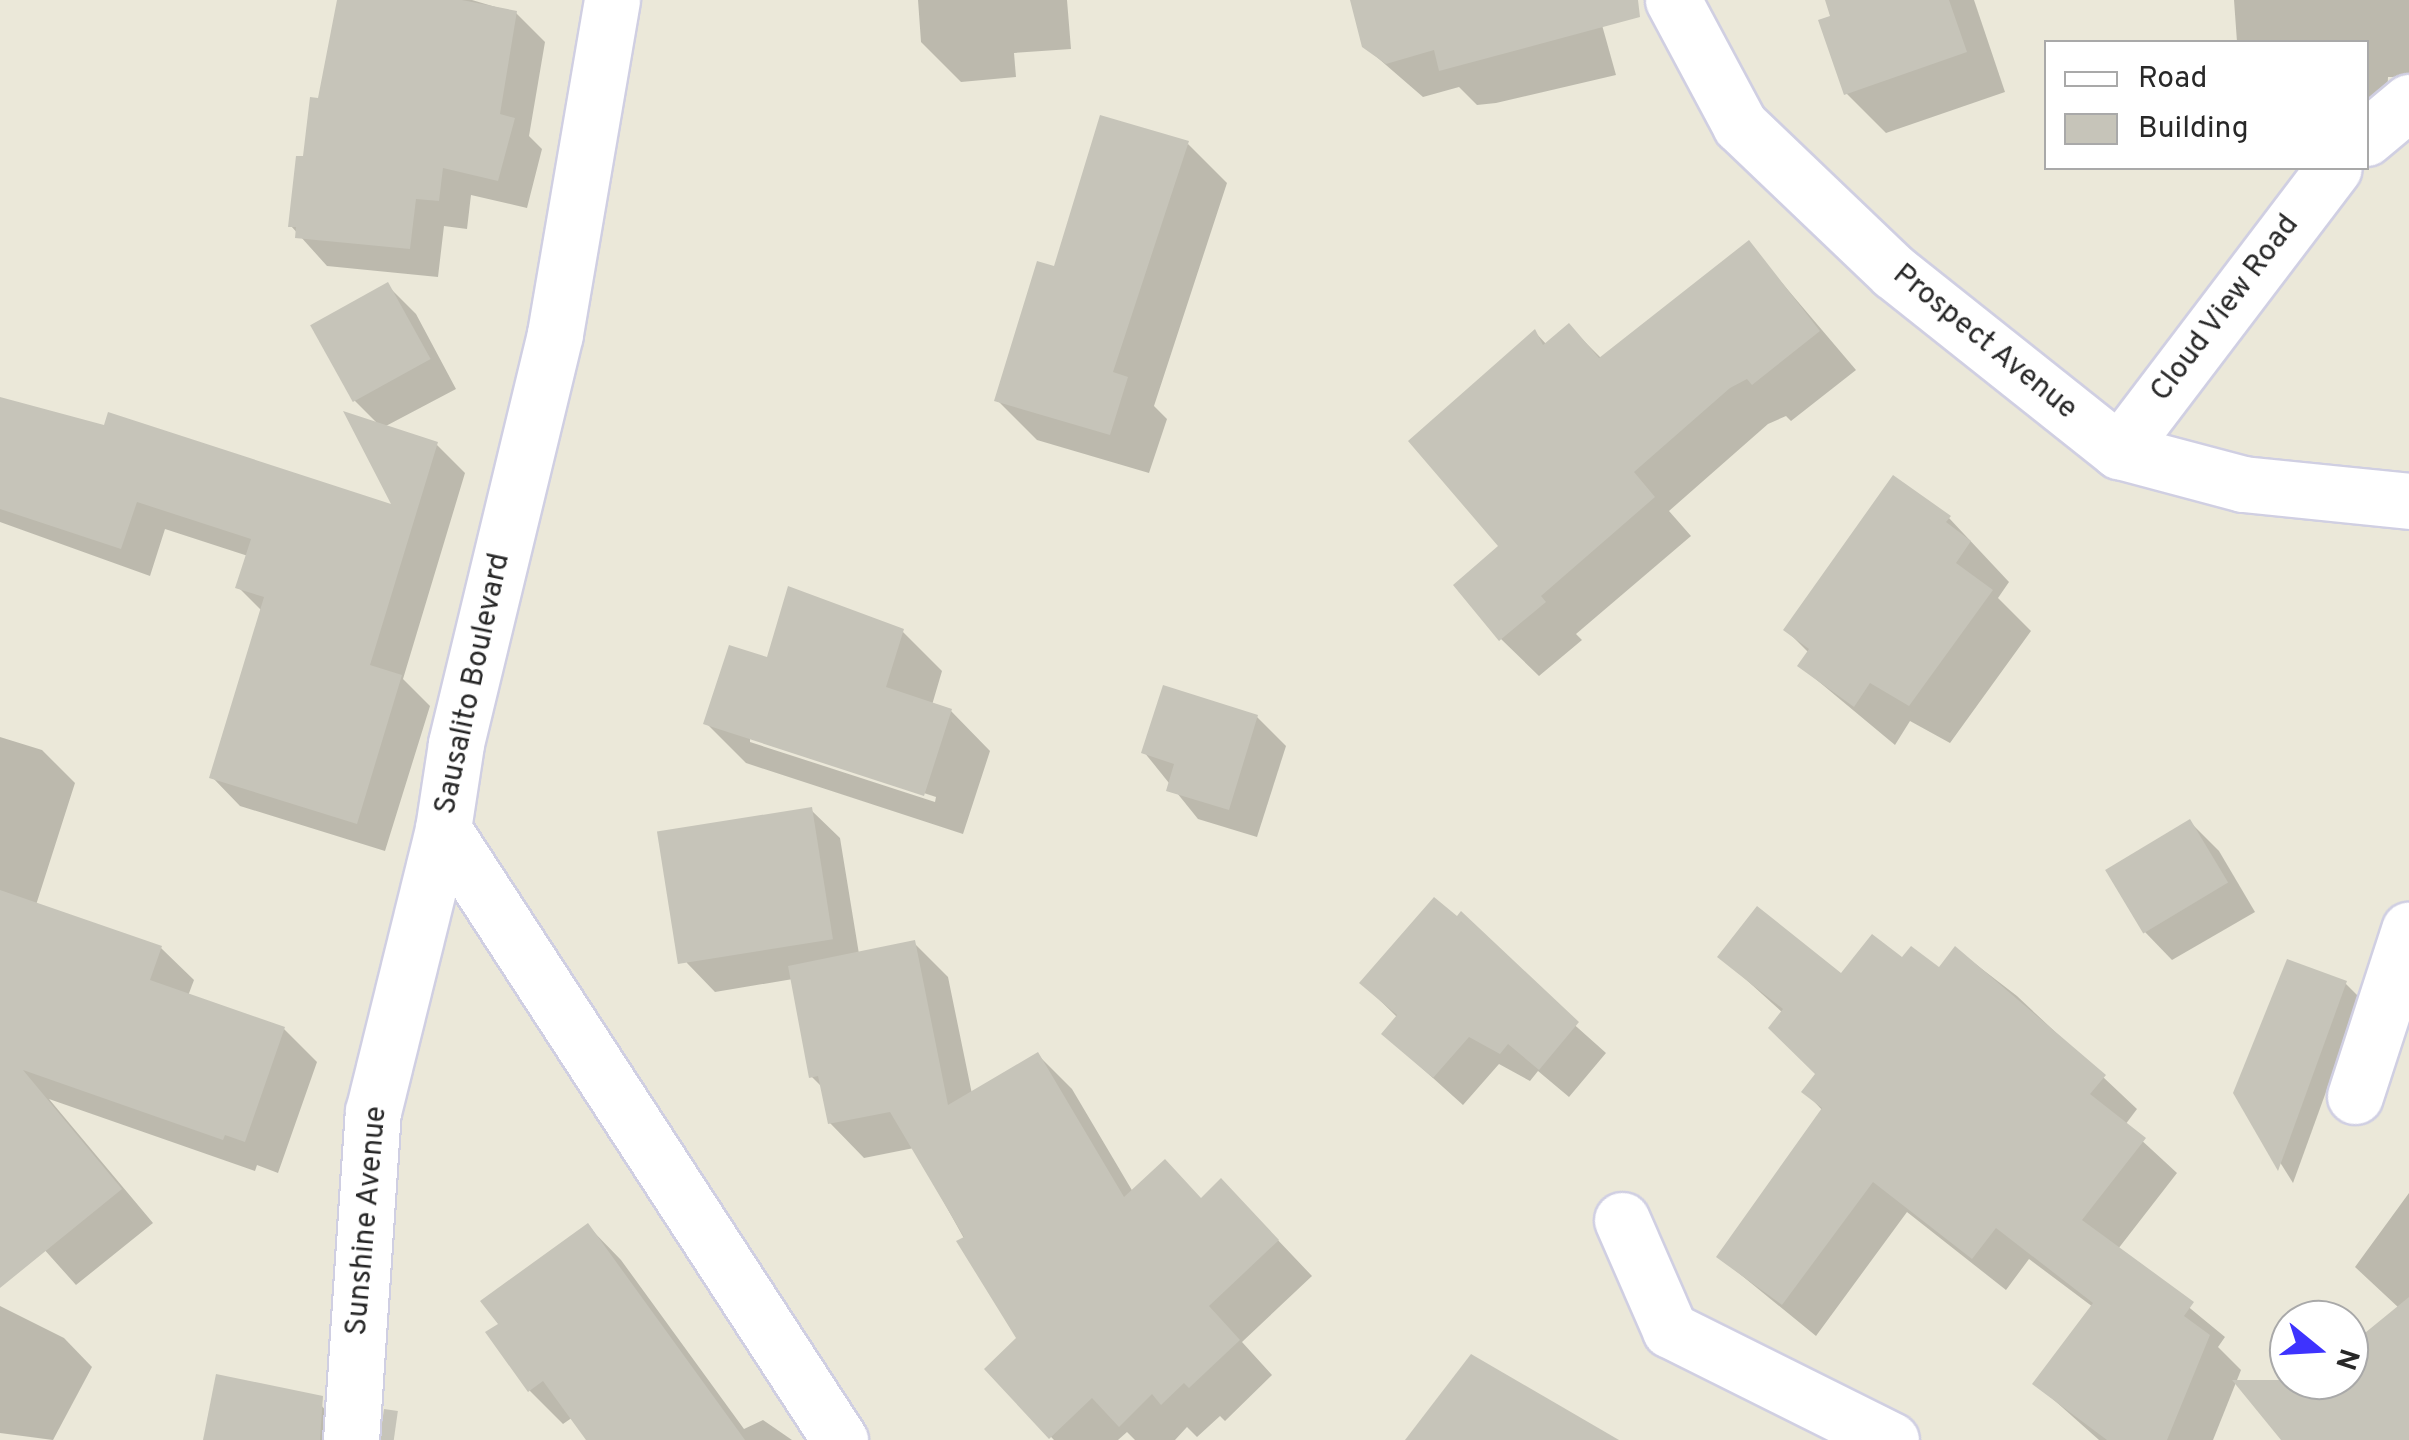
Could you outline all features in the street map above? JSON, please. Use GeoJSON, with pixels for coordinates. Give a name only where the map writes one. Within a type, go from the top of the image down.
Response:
{"type":"FeatureCollection","features":[{"type":"Feature","properties":{"kind":"street","name":"Sausalito Boulevard"},"geometry":{"type":"LineString","coordinates":[[612,0],[555,334],[456,744],[442,829],[840,1440]]}},
{"type":"Feature","properties":{"kind":"street","name":"Prospect Avenue"},"geometry":{"type":"LineString","coordinates":[[1673,0],[1740,125],[1894,272],[2119,451],[2243,484],[2409,502]]}},
{"type":"Feature","properties":{"kind":"street"},"geometry":{"type":"LineString","coordinates":[[2369,135],[2409,102]]}},
{"type":"Feature","properties":{"kind":"street","name":"Cloud View Road"},"geometry":{"type":"LineString","coordinates":[[2119,451],[2332,170]]}},
{"type":"Feature","properties":{"kind":"street","name":"Sunshine Avenue"},"geometry":{"type":"LineString","coordinates":[[350,1440],[374,1112],[442,829]]}},
{"type":"Feature","properties":{"kind":"street"},"geometry":{"type":"LineString","coordinates":[[2355,1096],[2409,930]]}},
{"type":"Feature","properties":{"kind":"street"},"geometry":{"type":"LineString","coordinates":[[1622,1220],[1670,1330],[1892,1440]]}},
{"type":"Feature","properties":{"kind":"building"},"geometry":{"type":"Polygon","coordinates":[[[337,0],[462,0],[517,11],[500,114],[515,118],[498,181],[443,168],[439,201],[416,199],[410,249],[295,238],[296,227],[288,227],[296,156],[303,156],[310,97],[318,98],[337,0]]]}},
{"type":"Feature","properties":{"kind":"building"},"geometry":{"type":"Polygon","coordinates":[[[1350,0],[1638,0],[1640,17],[1439,71],[1434,50],[1386,64],[1362,47],[1350,0]]]}},
{"type":"Feature","properties":{"kind":"building"},"geometry":{"type":"Polygon","coordinates":[[[1825,0],[1949,0],[1967,52],[1844,95],[1818,20],[1830,16],[1825,0]]]}},
{"type":"Feature","properties":{"kind":"building"},"geometry":{"type":"Polygon","coordinates":[[[1100,115],[1189,141],[1113,372],[1128,377],[1110,435],[994,401],[1037,261],[1054,266],[1100,115]]]}},
{"type":"Feature","properties":{"kind":"building"},"geometry":{"type":"Polygon","coordinates":[[[1749,240],[1820,331],[1752,385],[1747,379],[1730,388],[1634,472],[1655,497],[1541,596],[1546,602],[1499,641],[1453,585],[1498,546],[1408,441],[1535,329],[1543,345],[1569,323],[1599,358],[1749,240]]]}},
{"type":"Feature","properties":{"kind":"building"},"geometry":{"type":"Polygon","coordinates":[[[388,282],[431,359],[353,402],[310,325],[388,282]]]}},
{"type":"Feature","properties":{"kind":"building"},"geometry":{"type":"Polygon","coordinates":[[[0,397],[104,425],[108,412],[391,504],[343,411],[438,442],[370,665],[402,675],[357,824],[209,778],[264,597],[235,588],[251,539],[137,502],[121,549],[0,509],[0,397]]]}},
{"type":"Feature","properties":{"kind":"building"},"geometry":{"type":"Polygon","coordinates":[[[1893,475],[1951,516],[1946,522],[1971,541],[1956,563],[1993,590],[1909,706],[1870,683],[1854,707],[1797,666],[1809,649],[1783,630],[1893,475]]]}},
{"type":"Feature","properties":{"kind":"building"},"geometry":{"type":"Polygon","coordinates":[[[788,586],[904,629],[886,687],[952,709],[924,796],[703,724],[729,645],[767,657],[788,586]]]}},
{"type":"Feature","properties":{"kind":"building"},"geometry":{"type":"Polygon","coordinates":[[[1163,685],[1258,715],[1229,810],[1166,791],[1174,764],[1141,753],[1163,685]]]}},
{"type":"Feature","properties":{"kind":"building"},"geometry":{"type":"Polygon","coordinates":[[[812,807],[833,939],[678,964],[657,832],[812,807]]]}},
{"type":"Feature","properties":{"kind":"building"},"geometry":{"type":"Polygon","coordinates":[[[2190,819],[2228,882],[2143,933],[2105,870],[2190,819]]]}},
{"type":"Feature","properties":{"kind":"building"},"geometry":{"type":"Polygon","coordinates":[[[0,890],[162,946],[150,980],[285,1027],[245,1142],[225,1135],[223,1140],[23,1070],[122,1189],[0,1288],[0,890]]]}},
{"type":"Feature","properties":{"kind":"building"},"geometry":{"type":"Polygon","coordinates":[[[1434,897],[1457,916],[1461,911],[1579,1022],[1539,1070],[1508,1044],[1500,1054],[1469,1037],[1433,1078],[1381,1034],[1397,1015],[1359,983],[1434,897]]]}},
{"type":"Feature","properties":{"kind":"building"},"geometry":{"type":"Polygon","coordinates":[[[1757,906],[1841,973],[1872,934],[1902,957],[1911,946],[1939,967],[1955,946],[2106,1075],[2090,1094],[2146,1138],[2082,1220],[2194,1302],[2184,1316],[2210,1335],[2167,1440],[2107,1440],[2032,1384],[2093,1303],[1996,1228],[1972,1259],[1873,1182],[1782,1305],[1716,1257],[1822,1108],[1801,1092],[1815,1074],[1768,1028],[1783,1009],[1717,957],[1757,906]]]}},
{"type":"Feature","properties":{"kind":"building"},"geometry":{"type":"Polygon","coordinates":[[[915,940],[948,1105],[1038,1052],[1124,1197],[1165,1159],[1201,1198],[1221,1178],[1279,1240],[1209,1306],[1240,1340],[1189,1388],[1184,1383],[1161,1405],[1152,1394],[1119,1427],[1092,1398],[1049,1439],[984,1369],[1016,1338],[956,1241],[964,1237],[890,1112],[828,1124],[818,1076],[809,1078],[788,966],[915,940]]]}},
{"type":"Feature","properties":{"kind":"building"},"geometry":{"type":"Polygon","coordinates":[[[2287,959],[2347,981],[2278,1171],[2233,1093],[2287,959]]]}},
{"type":"Feature","properties":{"kind":"building"},"geometry":{"type":"Polygon","coordinates":[[[588,1223],[745,1440],[586,1440],[543,1381],[528,1392],[485,1332],[498,1324],[480,1301],[588,1223]]]}},
{"type":"Feature","properties":{"kind":"building"},"geometry":{"type":"Polygon","coordinates":[[[2409,1297],[2409,1440],[2281,1440],[2232,1380],[2269,1380],[2269,1400],[2369,1400],[2369,1330],[2409,1297]]]}},
{"type":"Feature","properties":{"kind":"building"},"geometry":{"type":"Polygon","coordinates":[[[1471,1354],[1619,1440],[1405,1440],[1471,1354]]]}},
{"type":"Feature","properties":{"kind":"building"},"geometry":{"type":"Polygon","coordinates":[[[216,1374],[323,1396],[320,1440],[203,1440],[216,1374]]]}},
{"type":"Feature","properties":{"kind":"building"},"geometry":{"type":"Polygon","coordinates":[[[384,1409],[398,1411],[394,1440],[380,1440],[384,1409]]]}}]}
